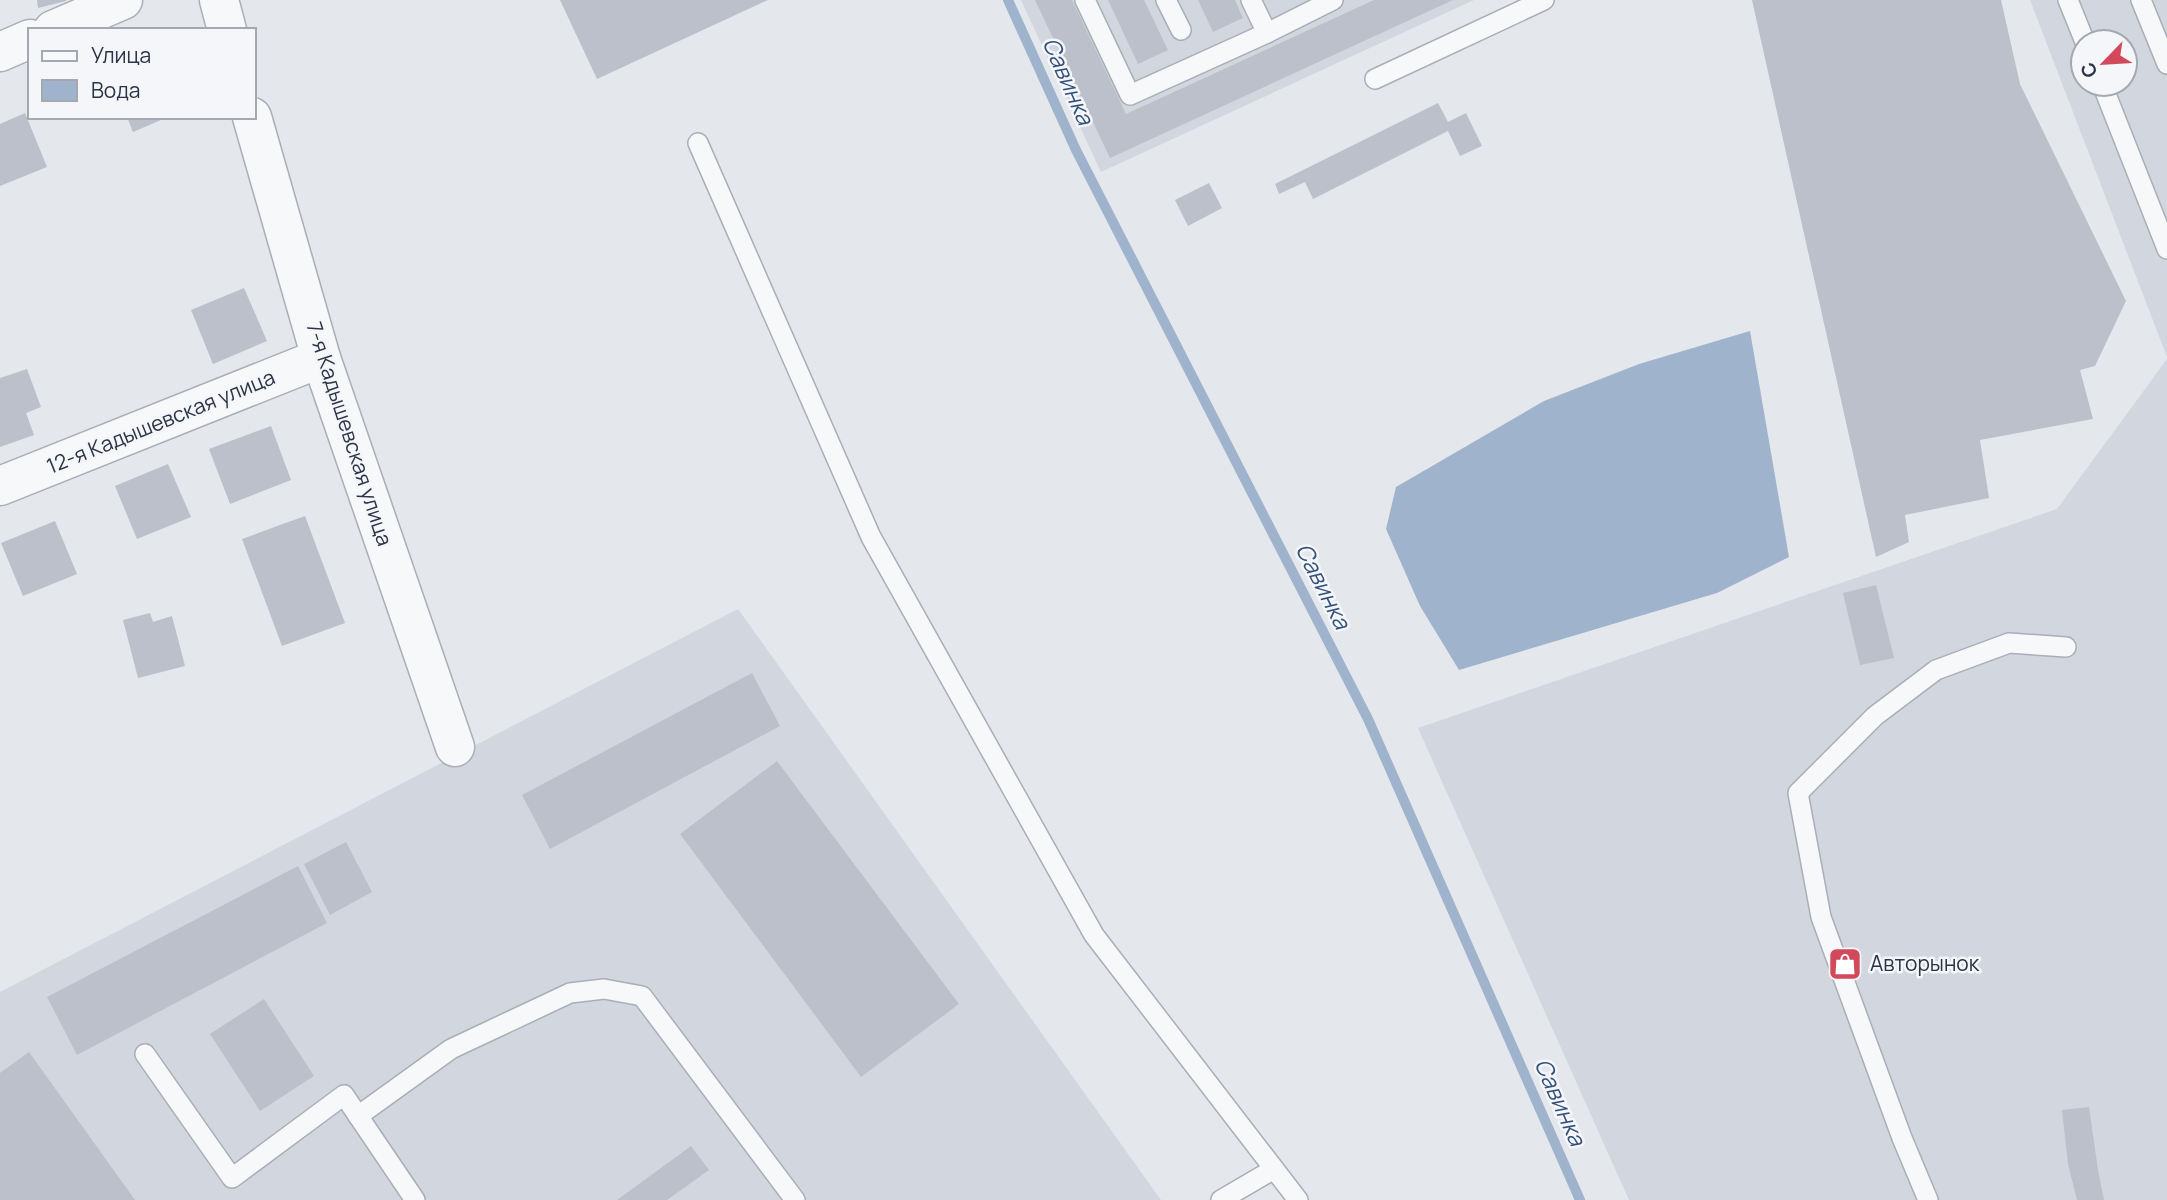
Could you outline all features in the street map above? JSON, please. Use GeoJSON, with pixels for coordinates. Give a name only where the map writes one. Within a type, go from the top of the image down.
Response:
{"type":"FeatureCollection","features":[{"type":"Feature","properties":{"kind":"street"},"geometry":{"type":"LineString","coordinates":[[58,28],[123,0]]}},
{"type":"Feature","properties":{"kind":"street"},"geometry":{"type":"LineString","coordinates":[[219,0],[227,28]]}},
{"type":"Feature","properties":{"kind":"street"},"geometry":{"type":"LineString","coordinates":[[0,52],[28,40]]}},
{"type":"Feature","properties":{"kind":"street","name":"7-я Кадышевская улица"},"geometry":{"type":"LineString","coordinates":[[254,119],[321,358],[455,747]]}},
{"type":"Feature","properties":{"kind":"street","name":"12-я Кадышевская улица"},"geometry":{"type":"LineString","coordinates":[[0,486],[321,358]]}},
{"type":"Feature","properties":{"kind":"lane"},"geometry":{"type":"LineString","coordinates":[[1085,0],[1130,95],[1333,0]]}},
{"type":"Feature","properties":{"kind":"lane"},"geometry":{"type":"LineString","coordinates":[[1166,0],[1181,30]]}},
{"type":"Feature","properties":{"kind":"lane"},"geometry":{"type":"LineString","coordinates":[[1251,0],[1267,33]]}},
{"type":"Feature","properties":{"kind":"lane"},"geometry":{"type":"LineString","coordinates":[[1375,79],[1544,0]]}},
{"type":"Feature","properties":{"kind":"lane"},"geometry":{"type":"LineString","coordinates":[[2068,0],[2079,28]]}},
{"type":"Feature","properties":{"kind":"lane"},"geometry":{"type":"LineString","coordinates":[[2141,0],[2167,64]]}},
{"type":"Feature","properties":{"kind":"lane"},"geometry":{"type":"LineString","coordinates":[[2108,98],[2167,249]]}},
{"type":"Feature","properties":{"kind":"lane"},"geometry":{"type":"LineString","coordinates":[[698,143],[878,550],[1094,935],[1298,1200]]}},
{"type":"Feature","properties":{"kind":"lane"},"geometry":{"type":"LineString","coordinates":[[1928,1200],[1902,1138],[1821,917],[1798,793],[1875,716],[1936,670],[2008,643],[2066,647]]}},
{"type":"Feature","properties":{"kind":"lane"},"geometry":{"type":"LineString","coordinates":[[358,1116],[451,1049],[570,993],[604,989],[642,996],[795,1200]]}},
{"type":"Feature","properties":{"kind":"lane"},"geometry":{"type":"LineString","coordinates":[[145,1054],[232,1178],[344,1095],[415,1200]]}},
{"type":"Feature","properties":{"kind":"lane"},"geometry":{"type":"LineString","coordinates":[[1221,1200],[1274,1169]]}},
{"type":"Feature","properties":{"kind":"shaded area"},"geometry":{"type":"Polygon","coordinates":[[[1021,0],[1474,0],[1101,172],[1021,0]]]}},
{"type":"Feature","properties":{"kind":"shaded area"},"geometry":{"type":"Polygon","coordinates":[[[2030,0],[2167,0],[2167,357],[2030,0]]]}},
{"type":"Feature","properties":{"kind":"shaded area","name":"Авторынок"},"geometry":{"type":"Polygon","coordinates":[[[2167,359],[2167,1200],[1629,1200],[1418,728],[2057,509],[2167,359]]]}},
{"type":"Feature","properties":{"kind":"shaded area"},"geometry":{"type":"Polygon","coordinates":[[[738,609],[1161,1200],[0,1200],[0,992],[738,609]]]}},
{"type":"Feature","properties":{"kind":"water"},"geometry":{"type":"Polygon","coordinates":[[[1750,331],[1789,557],[1717,593],[1459,670],[1420,606],[1386,529],[1396,487],[1544,401],[1639,364],[1750,331]]]}},
{"type":"Feature","properties":{"kind":"building"},"geometry":{"type":"Polygon","coordinates":[[[37,0],[66,0],[66,1],[38,8],[37,0]]]}},
{"type":"Feature","properties":{"kind":"building"},"geometry":{"type":"Polygon","coordinates":[[[560,0],[768,0],[597,79],[560,0]]]}},
{"type":"Feature","properties":{"kind":"building"},"geometry":{"type":"Polygon","coordinates":[[[1035,0],[1072,0],[1126,114],[1374,0],[1453,0],[1110,158],[1035,0]]]}},
{"type":"Feature","properties":{"kind":"building"},"geometry":{"type":"Polygon","coordinates":[[[1108,0],[1144,0],[1168,50],[1138,64],[1108,0]]]}},
{"type":"Feature","properties":{"kind":"building"},"geometry":{"type":"Polygon","coordinates":[[[1198,0],[1235,0],[1243,18],[1213,32],[1198,0]]]}},
{"type":"Feature","properties":{"kind":"building"},"geometry":{"type":"Polygon","coordinates":[[[1752,0],[2001,0],[2020,84],[2126,301],[2095,366],[2080,370],[2093,419],[1980,440],[1989,498],[1905,515],[1909,542],[1876,557],[1752,0]]]}},
{"type":"Feature","properties":{"kind":"building"},"geometry":{"type":"Polygon","coordinates":[[[1438,103],[1448,122],[1466,113],[1482,146],[1460,156],[1448,131],[1313,199],[1305,182],[1279,194],[1275,184],[1438,103]]]}},
{"type":"Feature","properties":{"kind":"building"},"geometry":{"type":"Polygon","coordinates":[[[25,113],[47,167],[0,186],[0,124],[25,113]]]}},
{"type":"Feature","properties":{"kind":"building"},"geometry":{"type":"Polygon","coordinates":[[[128,119],[163,119],[133,132],[128,119]]]}},
{"type":"Feature","properties":{"kind":"building"},"geometry":{"type":"Polygon","coordinates":[[[1209,183],[1222,208],[1188,226],[1175,200],[1209,183]]]}},
{"type":"Feature","properties":{"kind":"building"},"geometry":{"type":"Polygon","coordinates":[[[244,288],[267,341],[213,364],[191,310],[244,288]]]}},
{"type":"Feature","properties":{"kind":"building"},"geometry":{"type":"Polygon","coordinates":[[[27,369],[41,407],[26,413],[34,435],[0,447],[0,378],[27,369]]]}},
{"type":"Feature","properties":{"kind":"building"},"geometry":{"type":"Polygon","coordinates":[[[271,426],[291,480],[230,504],[209,449],[271,426]]]}},
{"type":"Feature","properties":{"kind":"building"},"geometry":{"type":"Polygon","coordinates":[[[168,464],[191,517],[137,539],[115,486],[168,464]]]}},
{"type":"Feature","properties":{"kind":"building"},"geometry":{"type":"Polygon","coordinates":[[[305,516],[345,623],[282,646],[242,539],[305,516]]]}},
{"type":"Feature","properties":{"kind":"building"},"geometry":{"type":"Polygon","coordinates":[[[55,521],[77,574],[23,596],[1,543],[55,521]]]}},
{"type":"Feature","properties":{"kind":"building"},"geometry":{"type":"Polygon","coordinates":[[[1876,585],[1894,658],[1860,665],[1843,593],[1876,585]]]}},
{"type":"Feature","properties":{"kind":"building"},"geometry":{"type":"Polygon","coordinates":[[[150,613],[153,622],[172,616],[185,666],[138,678],[123,620],[150,613]]]}},
{"type":"Feature","properties":{"kind":"building"},"geometry":{"type":"Polygon","coordinates":[[[752,673],[780,726],[550,849],[522,795],[752,673]]]}},
{"type":"Feature","properties":{"kind":"building"},"geometry":{"type":"Polygon","coordinates":[[[777,761],[959,1004],[861,1077],[680,834],[777,761]]]}},
{"type":"Feature","properties":{"kind":"building"},"geometry":{"type":"Polygon","coordinates":[[[346,842],[372,892],[330,915],[304,864],[346,842]]]}},
{"type":"Feature","properties":{"kind":"building"},"geometry":{"type":"Polygon","coordinates":[[[298,866],[327,923],[77,1055],[47,997],[298,866]]]}},
{"type":"Feature","properties":{"kind":"building"},"geometry":{"type":"Polygon","coordinates":[[[264,999],[314,1076],[260,1111],[210,1034],[264,999]]]}},
{"type":"Feature","properties":{"kind":"building"},"geometry":{"type":"Polygon","coordinates":[[[29,1052],[135,1200],[0,1200],[0,1073],[29,1052]]]}},
{"type":"Feature","properties":{"kind":"building"},"geometry":{"type":"Polygon","coordinates":[[[2089,1107],[2104,1200],[2077,1200],[2068,1164],[2062,1110],[2089,1107]]]}},
{"type":"Feature","properties":{"kind":"building"},"geometry":{"type":"Polygon","coordinates":[[[691,1146],[709,1170],[667,1200],[617,1200],[691,1146]]]}},
{"type":"Feature","properties":{"kind":"waterway","name":"Савинка"},"geometry":{"type":"LineString","coordinates":[[1008,0],[1076,150],[1368,719],[1580,1200]]}},
{"type":"Feature","properties":{"kind":"place","name":"Авторынок"},"geometry":{"type":"Point","coordinates":[1845,964]}}]}
